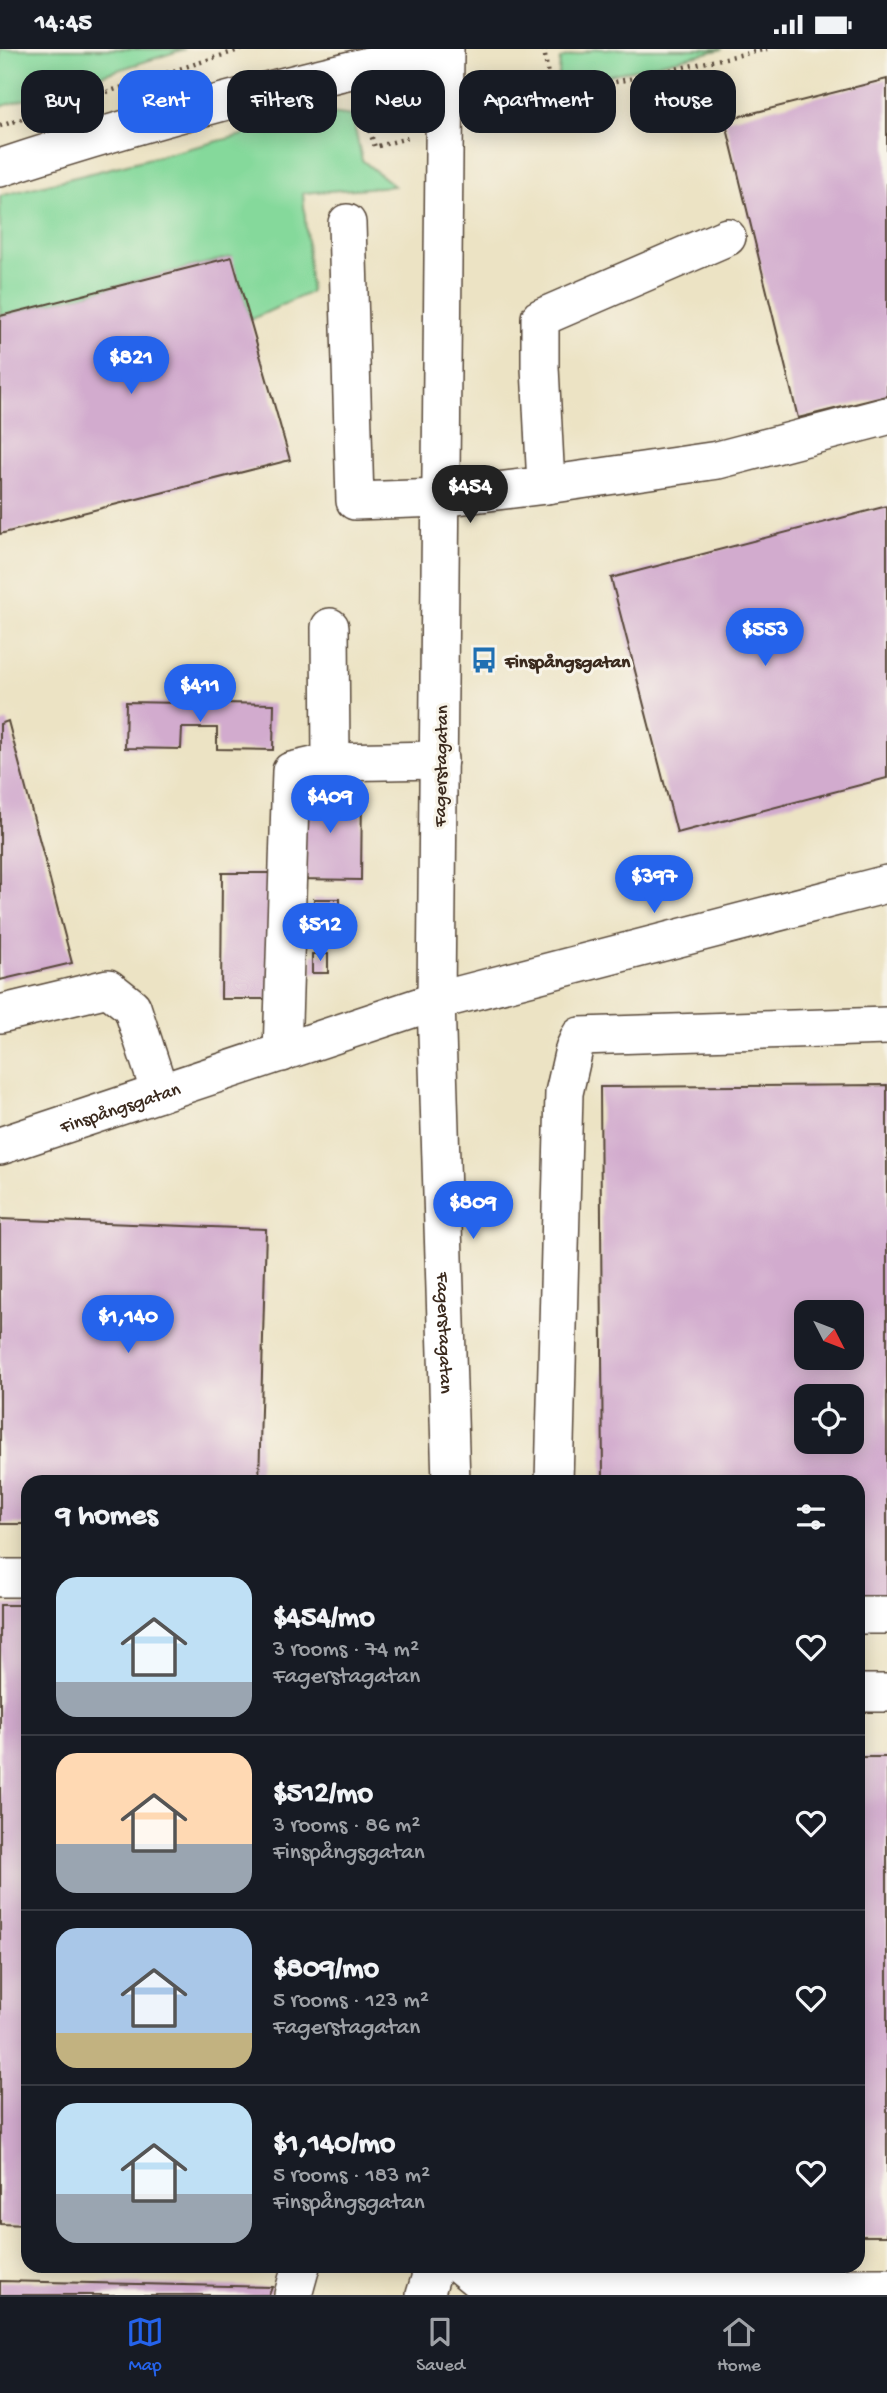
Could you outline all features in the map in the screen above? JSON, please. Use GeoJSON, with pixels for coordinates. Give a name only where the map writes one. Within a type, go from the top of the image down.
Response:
{"type":"FeatureCollection","features":[{"type":"Feature","properties":{"kind":"street"},"geometry":{"type":"LineString","coordinates":[[0,168],[107,133],[351,69],[444,49]]}},
{"type":"Feature","properties":{"kind":"street","name":"Fagerstagatan"},"geometry":{"type":"LineString","coordinates":[[444,49],[444,70]]}},
{"type":"Feature","properties":{"kind":"street","name":"Fagerstagatan"},"geometry":{"type":"LineString","coordinates":[[445,133],[436,1001],[452,1475]]}},
{"type":"Feature","properties":{"kind":"street"},"geometry":{"type":"LineString","coordinates":[[347,223],[355,501],[441,498],[718,460],[887,416]]}},
{"type":"Feature","properties":{"kind":"street"},"geometry":{"type":"LineString","coordinates":[[545,485],[540,318],[727,237]]}},
{"type":"Feature","properties":{"kind":"street"},"geometry":{"type":"LineString","coordinates":[[330,627],[331,762]]}},
{"type":"Feature","properties":{"kind":"street"},"geometry":{"type":"LineString","coordinates":[[282,1052],[291,771],[331,762],[439,760]]}},
{"type":"Feature","properties":{"kind":"street","name":"Finspångsgatan"},"geometry":{"type":"LineString","coordinates":[[0,1146],[436,1001],[887,884]]}},
{"type":"Feature","properties":{"kind":"street"},"geometry":{"type":"LineString","coordinates":[[0,1014],[108,988],[132,1007],[160,1093]]}},
{"type":"Feature","properties":{"kind":"street"},"geometry":{"type":"LineString","coordinates":[[554,1475],[564,1093],[574,1049],[580,1036],[887,1026]]}},
{"type":"Feature","properties":{"kind":"street"},"geometry":{"type":"LineString","coordinates":[[0,1578],[21,1578]]}},
{"type":"Feature","properties":{"kind":"street"},"geometry":{"type":"LineString","coordinates":[[865,1615],[887,1615]]}},
{"type":"Feature","properties":{"kind":"street"},"geometry":{"type":"LineString","coordinates":[[865,1693],[887,1693]]}},
{"type":"Feature","properties":{"kind":"street"},"geometry":{"type":"LineString","coordinates":[[293,2295],[299,2273]]}},
{"type":"Feature","properties":{"kind":"street"},"geometry":{"type":"LineString","coordinates":[[425,2295],[432,2273]]}},
{"type":"Feature","properties":{"kind":"street"},"geometry":{"type":"LineString","coordinates":[[470,2273],[489,2289],[887,2287]]}},
{"type":"Feature","properties":{"kind":"path"},"geometry":{"type":"LineString","coordinates":[[0,125],[242,49]]}},
{"type":"Feature","properties":{"kind":"path"},"geometry":{"type":"LineString","coordinates":[[544,49],[547,70]]}},
{"type":"Feature","properties":{"kind":"path"},"geometry":{"type":"LineString","coordinates":[[616,82],[767,49]]}},
{"type":"Feature","properties":{"kind":"path"},"geometry":{"type":"LineString","coordinates":[[445,127],[459,123]]}},
{"type":"Feature","properties":{"kind":"path"},"geometry":{"type":"LineString","coordinates":[[371,133],[375,147],[424,133]]}},
{"type":"Feature","properties":{"kind":"green space"},"geometry":{"type":"Polygon","coordinates":[[[0,49],[185,49],[104,74],[104,70],[21,70],[21,100],[0,107],[0,49]]]}},
{"type":"Feature","properties":{"kind":"green space"},"geometry":{"type":"Polygon","coordinates":[[[596,49],[723,49],[616,74],[616,70],[559,70],[560,59],[596,49]]]}},
{"type":"Feature","properties":{"kind":"green space"},"geometry":{"type":"Polygon","coordinates":[[[337,114],[351,116],[351,133],[356,133],[362,160],[394,186],[303,193],[311,292],[250,320],[231,257],[0,316],[0,196],[250,133],[337,133],[337,114]]]}},
{"type":"Feature","properties":{"kind":"building"},"geometry":{"type":"Polygon","coordinates":[[[887,79],[887,396],[798,418],[728,133],[736,133],[736,117],[887,79]]]}},
{"type":"Feature","properties":{"kind":"building"},"geometry":{"type":"Polygon","coordinates":[[[232,257],[290,460],[0,534],[0,316],[232,257]]]}},
{"type":"Feature","properties":{"kind":"building"},"geometry":{"type":"Polygon","coordinates":[[[887,506],[887,778],[677,833],[611,578],[887,506]]]}},
{"type":"Feature","properties":{"kind":"building"},"geometry":{"type":"Polygon","coordinates":[[[183,697],[218,698],[218,703],[274,704],[273,750],[217,749],[217,728],[182,728],[181,749],[125,748],[126,702],[183,703],[183,697]]]}},
{"type":"Feature","properties":{"kind":"building"},"geometry":{"type":"Polygon","coordinates":[[[8,721],[72,963],[0,980],[0,724],[8,721]]]}},
{"type":"Feature","properties":{"kind":"building"},"geometry":{"type":"Polygon","coordinates":[[[298,790],[362,791],[361,880],[298,879],[298,790]]]}},
{"type":"Feature","properties":{"kind":"building"},"geometry":{"type":"Polygon","coordinates":[[[222,873],[272,873],[271,999],[221,999],[222,873]]]}},
{"type":"Feature","properties":{"kind":"building"},"geometry":{"type":"Polygon","coordinates":[[[314,899],[340,899],[340,942],[313,942],[314,899]]]}},
{"type":"Feature","properties":{"kind":"building"},"geometry":{"type":"Polygon","coordinates":[[[312,954],[328,954],[328,973],[312,973],[312,954]]]}},
{"type":"Feature","properties":{"kind":"building"},"geometry":{"type":"Polygon","coordinates":[[[887,1085],[887,1605],[865,1605],[865,1475],[603,1475],[600,1087],[887,1085]]]}},
{"type":"Feature","properties":{"kind":"building"},"geometry":{"type":"Polygon","coordinates":[[[0,1219],[266,1229],[259,1475],[21,1475],[21,1524],[0,1524],[0,1219]]]}},
{"type":"Feature","properties":{"kind":"building"},"geometry":{"type":"Polygon","coordinates":[[[0,1605],[21,1605],[21,2225],[0,2224],[0,1605]]]}},
{"type":"Feature","properties":{"kind":"building"},"geometry":{"type":"Polygon","coordinates":[[[865,1757],[887,1757],[887,2236],[865,2236],[865,1757]]]}},
{"type":"Feature","properties":{"kind":"building"},"geometry":{"type":"Polygon","coordinates":[[[0,2281],[272,2287],[269,2295],[0,2295],[0,2281]]]}},
{"type":"Feature","properties":{"kind":"place","name":"Finspångsgatan"},"geometry":{"type":"Point","coordinates":[484,660]}}]}
